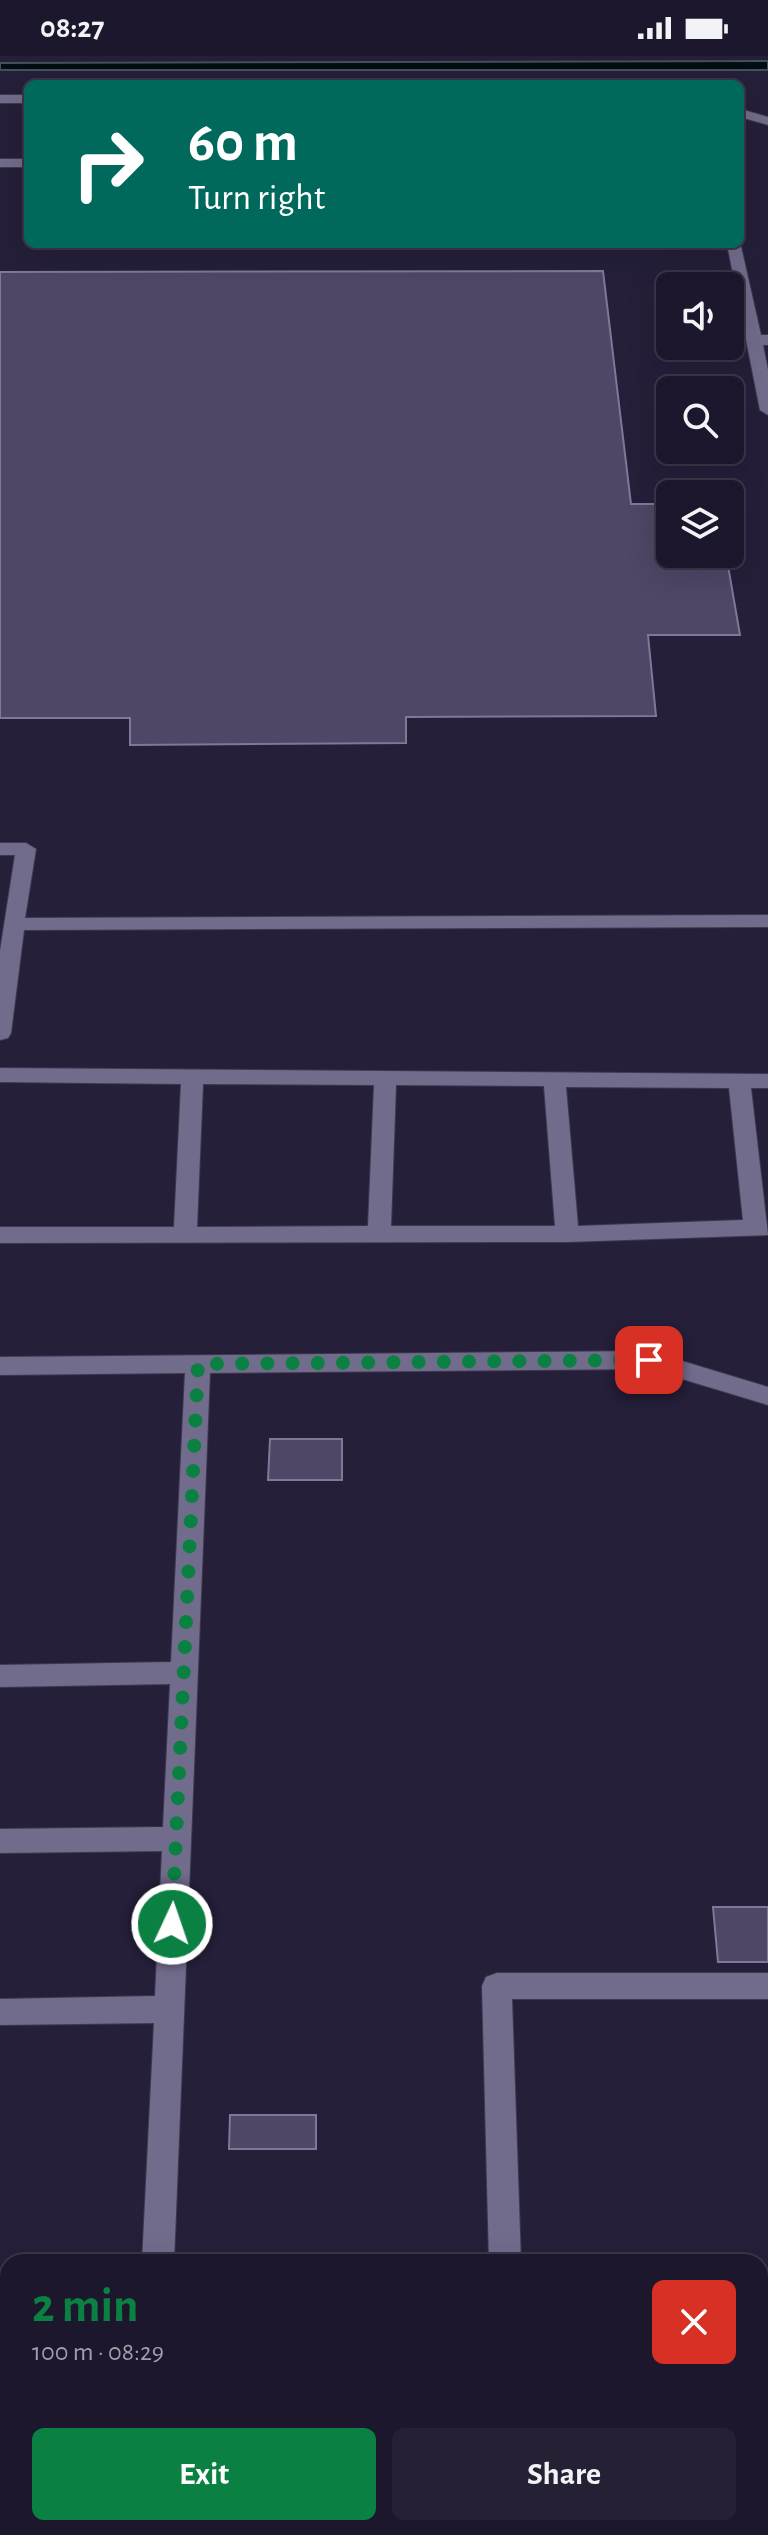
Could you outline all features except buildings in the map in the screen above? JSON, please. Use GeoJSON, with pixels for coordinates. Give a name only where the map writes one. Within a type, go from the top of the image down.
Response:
{"type":"FeatureCollection","features":[{"type":"Feature","properties":{"kind":"street"},"geometry":{"type":"LineString","coordinates":[[0,99],[24,99]]}},
{"type":"Feature","properties":{"kind":"street"},"geometry":{"type":"LineString","coordinates":[[744,114],[765,118]]}},
{"type":"Feature","properties":{"kind":"street"},"geometry":{"type":"LineString","coordinates":[[0,163],[24,163]]}},
{"type":"Feature","properties":{"kind":"street"},"geometry":{"type":"LineString","coordinates":[[735,248],[761,340],[768,410]]}},
{"type":"Feature","properties":{"kind":"street"},"geometry":{"type":"LineString","coordinates":[[0,849],[26,849],[0,1033]]}},
{"type":"Feature","properties":{"kind":"street"},"geometry":{"type":"LineString","coordinates":[[14,924],[768,921]]}},
{"type":"Feature","properties":{"kind":"street"},"geometry":{"type":"LineString","coordinates":[[0,1075],[768,1081]]}},
{"type":"Feature","properties":{"kind":"street"},"geometry":{"type":"LineString","coordinates":[[185,1235],[192,1075]]}},
{"type":"Feature","properties":{"kind":"street"},"geometry":{"type":"LineString","coordinates":[[379,1235],[385,1076]]}},
{"type":"Feature","properties":{"kind":"street"},"geometry":{"type":"LineString","coordinates":[[554,1077],[567,1234]]}},
{"type":"Feature","properties":{"kind":"street"},"geometry":{"type":"LineString","coordinates":[[0,1235],[567,1234],[762,1227],[739,1081]]}},
{"type":"Feature","properties":{"kind":"street"},"geometry":{"type":"LineString","coordinates":[[0,1366],[649,1360],[768,1396]]}},
{"type":"Feature","properties":{"kind":"street"},"geometry":{"type":"LineString","coordinates":[[158,2254],[198,1364]]}},
{"type":"Feature","properties":{"kind":"street"},"geometry":{"type":"LineString","coordinates":[[0,1676],[184,1673]]}},
{"type":"Feature","properties":{"kind":"street"},"geometry":{"type":"LineString","coordinates":[[0,1841],[176,1839]]}},
{"type":"Feature","properties":{"kind":"street"},"geometry":{"type":"LineString","coordinates":[[505,2254],[497,1986],[768,1986]]}},
{"type":"Feature","properties":{"kind":"street"},"geometry":{"type":"LineString","coordinates":[[0,2012],[168,2009]]}},
{"type":"Feature","properties":{"kind":"shaded area"},"geometry":{"type":"Polygon","coordinates":[[[768,61],[768,70],[0,70],[0,63],[768,61]]]}},
{"type":"Feature","properties":{"kind":"route"},"geometry":{"type":"LineString","coordinates":[[172,1924],[198,1364],[649,1360]]}}]}
